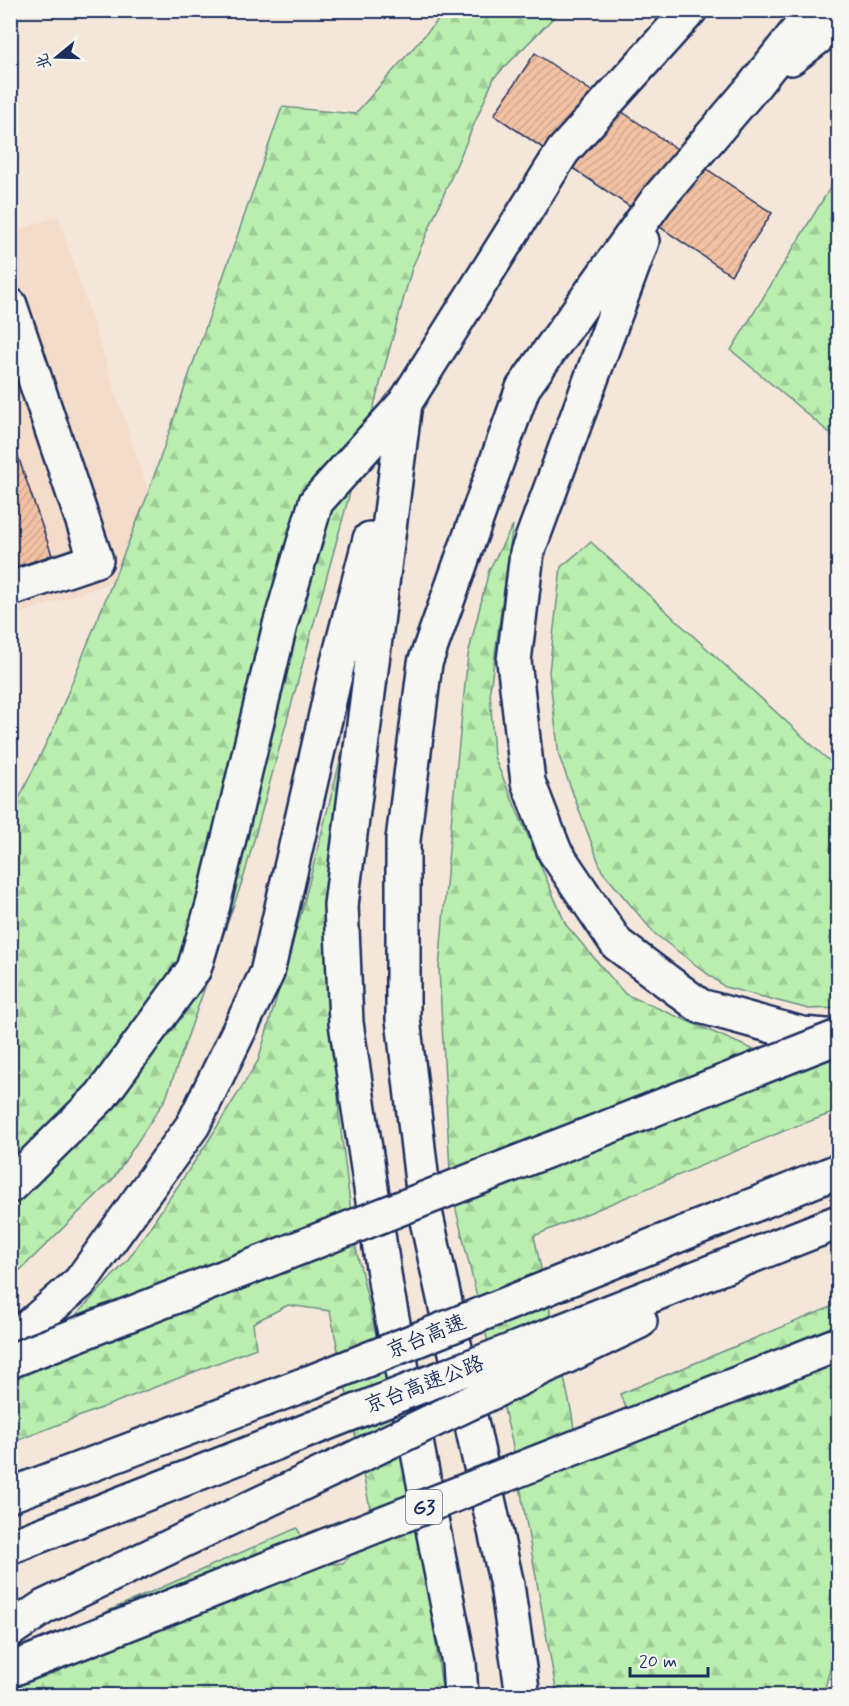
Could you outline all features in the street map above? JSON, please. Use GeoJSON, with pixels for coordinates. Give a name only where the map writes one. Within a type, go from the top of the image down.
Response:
{"type":"FeatureCollection","features":[{"type":"Feature","properties":{"kind":"main road"},"geometry":{"type":"LineString","coordinates":[[10,1186],[100,1096],[194,969],[213,905],[280,625],[316,502],[405,404],[563,151],[690,10]]}},
{"type":"Feature","properties":{"kind":"main road"},"geometry":{"type":"LineString","coordinates":[[524,1695],[507,1585],[426,1216],[403,1019],[403,840],[424,663],[523,388],[657,200],[753,87],[814,10]]}},
{"type":"Feature","properties":{"kind":"main road"},"geometry":{"type":"LineString","coordinates":[[753,87],[838,22]]}},
{"type":"Feature","properties":{"kind":"main road"},"geometry":{"type":"LineString","coordinates":[[657,200],[527,553],[514,661],[528,782],[555,852],[617,944],[700,1006],[802,1035],[838,1037]]}},
{"type":"Feature","properties":{"kind":"main road"},"geometry":{"type":"LineString","coordinates":[[10,305],[96,560],[10,589]]}},
{"type":"Feature","properties":{"kind":"main road"},"geometry":{"type":"LineString","coordinates":[[10,1343],[80,1282],[193,1125],[267,973],[338,662],[405,404]]}},
{"type":"Feature","properties":{"kind":"main road"},"geometry":{"type":"LineString","coordinates":[[405,404],[341,904],[346,1023],[386,1287],[459,1663],[461,1695]]}},
{"type":"Feature","properties":{"kind":"main road"},"geometry":{"type":"LineString","coordinates":[[10,1361],[838,1037]]}},
{"type":"Feature","properties":{"kind":"main road","name":"京台高速"},"geometry":{"type":"LineString","coordinates":[[10,1495],[311,1382],[838,1171]]}},
{"type":"Feature","properties":{"kind":"main road","name":"京台高速公路"},"geometry":{"type":"LineString","coordinates":[[10,1547],[314,1428],[561,1345],[838,1224]]}},
{"type":"Feature","properties":{"kind":"main road","name":"G3"},"geometry":{"type":"LineString","coordinates":[[10,1670],[838,1344]]}},
{"type":"Feature","properties":{"kind":"main road"},"geometry":{"type":"LineString","coordinates":[[10,1630],[44,1607],[330,1470],[561,1345]]}},
{"type":"Feature","properties":{"kind":"shaded area"},"geometry":{"type":"Polygon","coordinates":[[[58,216],[171,562],[11,617],[10,233],[58,216]]]}},
{"type":"Feature","properties":{"kind":"green space"},"geometry":{"type":"Polygon","coordinates":[[[446,11],[560,11],[494,78],[412,268],[244,876],[166,1098],[113,1179],[11,1279],[10,817],[54,727],[146,499],[282,107],[355,114],[446,11]]]}},
{"type":"Feature","properties":{"kind":"green space"},"geometry":{"type":"Polygon","coordinates":[[[838,175],[838,440],[731,350],[838,175]]]}},
{"type":"Feature","properties":{"kind":"green space"},"geometry":{"type":"Polygon","coordinates":[[[513,525],[490,690],[494,757],[566,925],[625,994],[752,1049],[838,1055],[838,1111],[786,1130],[534,1236],[572,1415],[576,1444],[637,1433],[620,1394],[838,1304],[838,1640],[823,1695],[557,1695],[512,1442],[451,1189],[439,969],[468,655],[489,570],[513,525]]]}},
{"type":"Feature","properties":{"kind":"green space"},"geometry":{"type":"Polygon","coordinates":[[[591,542],[838,769],[838,1008],[809,1009],[725,987],[655,934],[602,871],[559,756],[549,672],[561,567],[591,542]]]}},
{"type":"Feature","properties":{"kind":"green space"},"geometry":{"type":"Polygon","coordinates":[[[350,722],[332,960],[339,1115],[355,1244],[418,1517],[443,1695],[11,1695],[11,1659],[26,1647],[297,1528],[316,1565],[343,1563],[375,1533],[330,1311],[288,1305],[253,1323],[256,1348],[11,1443],[11,1373],[59,1333],[127,1261],[207,1143],[258,1061],[301,914],[350,722]]]}},
{"type":"Feature","properties":{"kind":"building"},"geometry":{"type":"Polygon","coordinates":[[[535,53],[772,213],[731,275],[494,115],[535,53]]]}},
{"type":"Feature","properties":{"kind":"building"},"geometry":{"type":"Polygon","coordinates":[[[10,433],[52,555],[10,569],[10,433]]]}}]}
